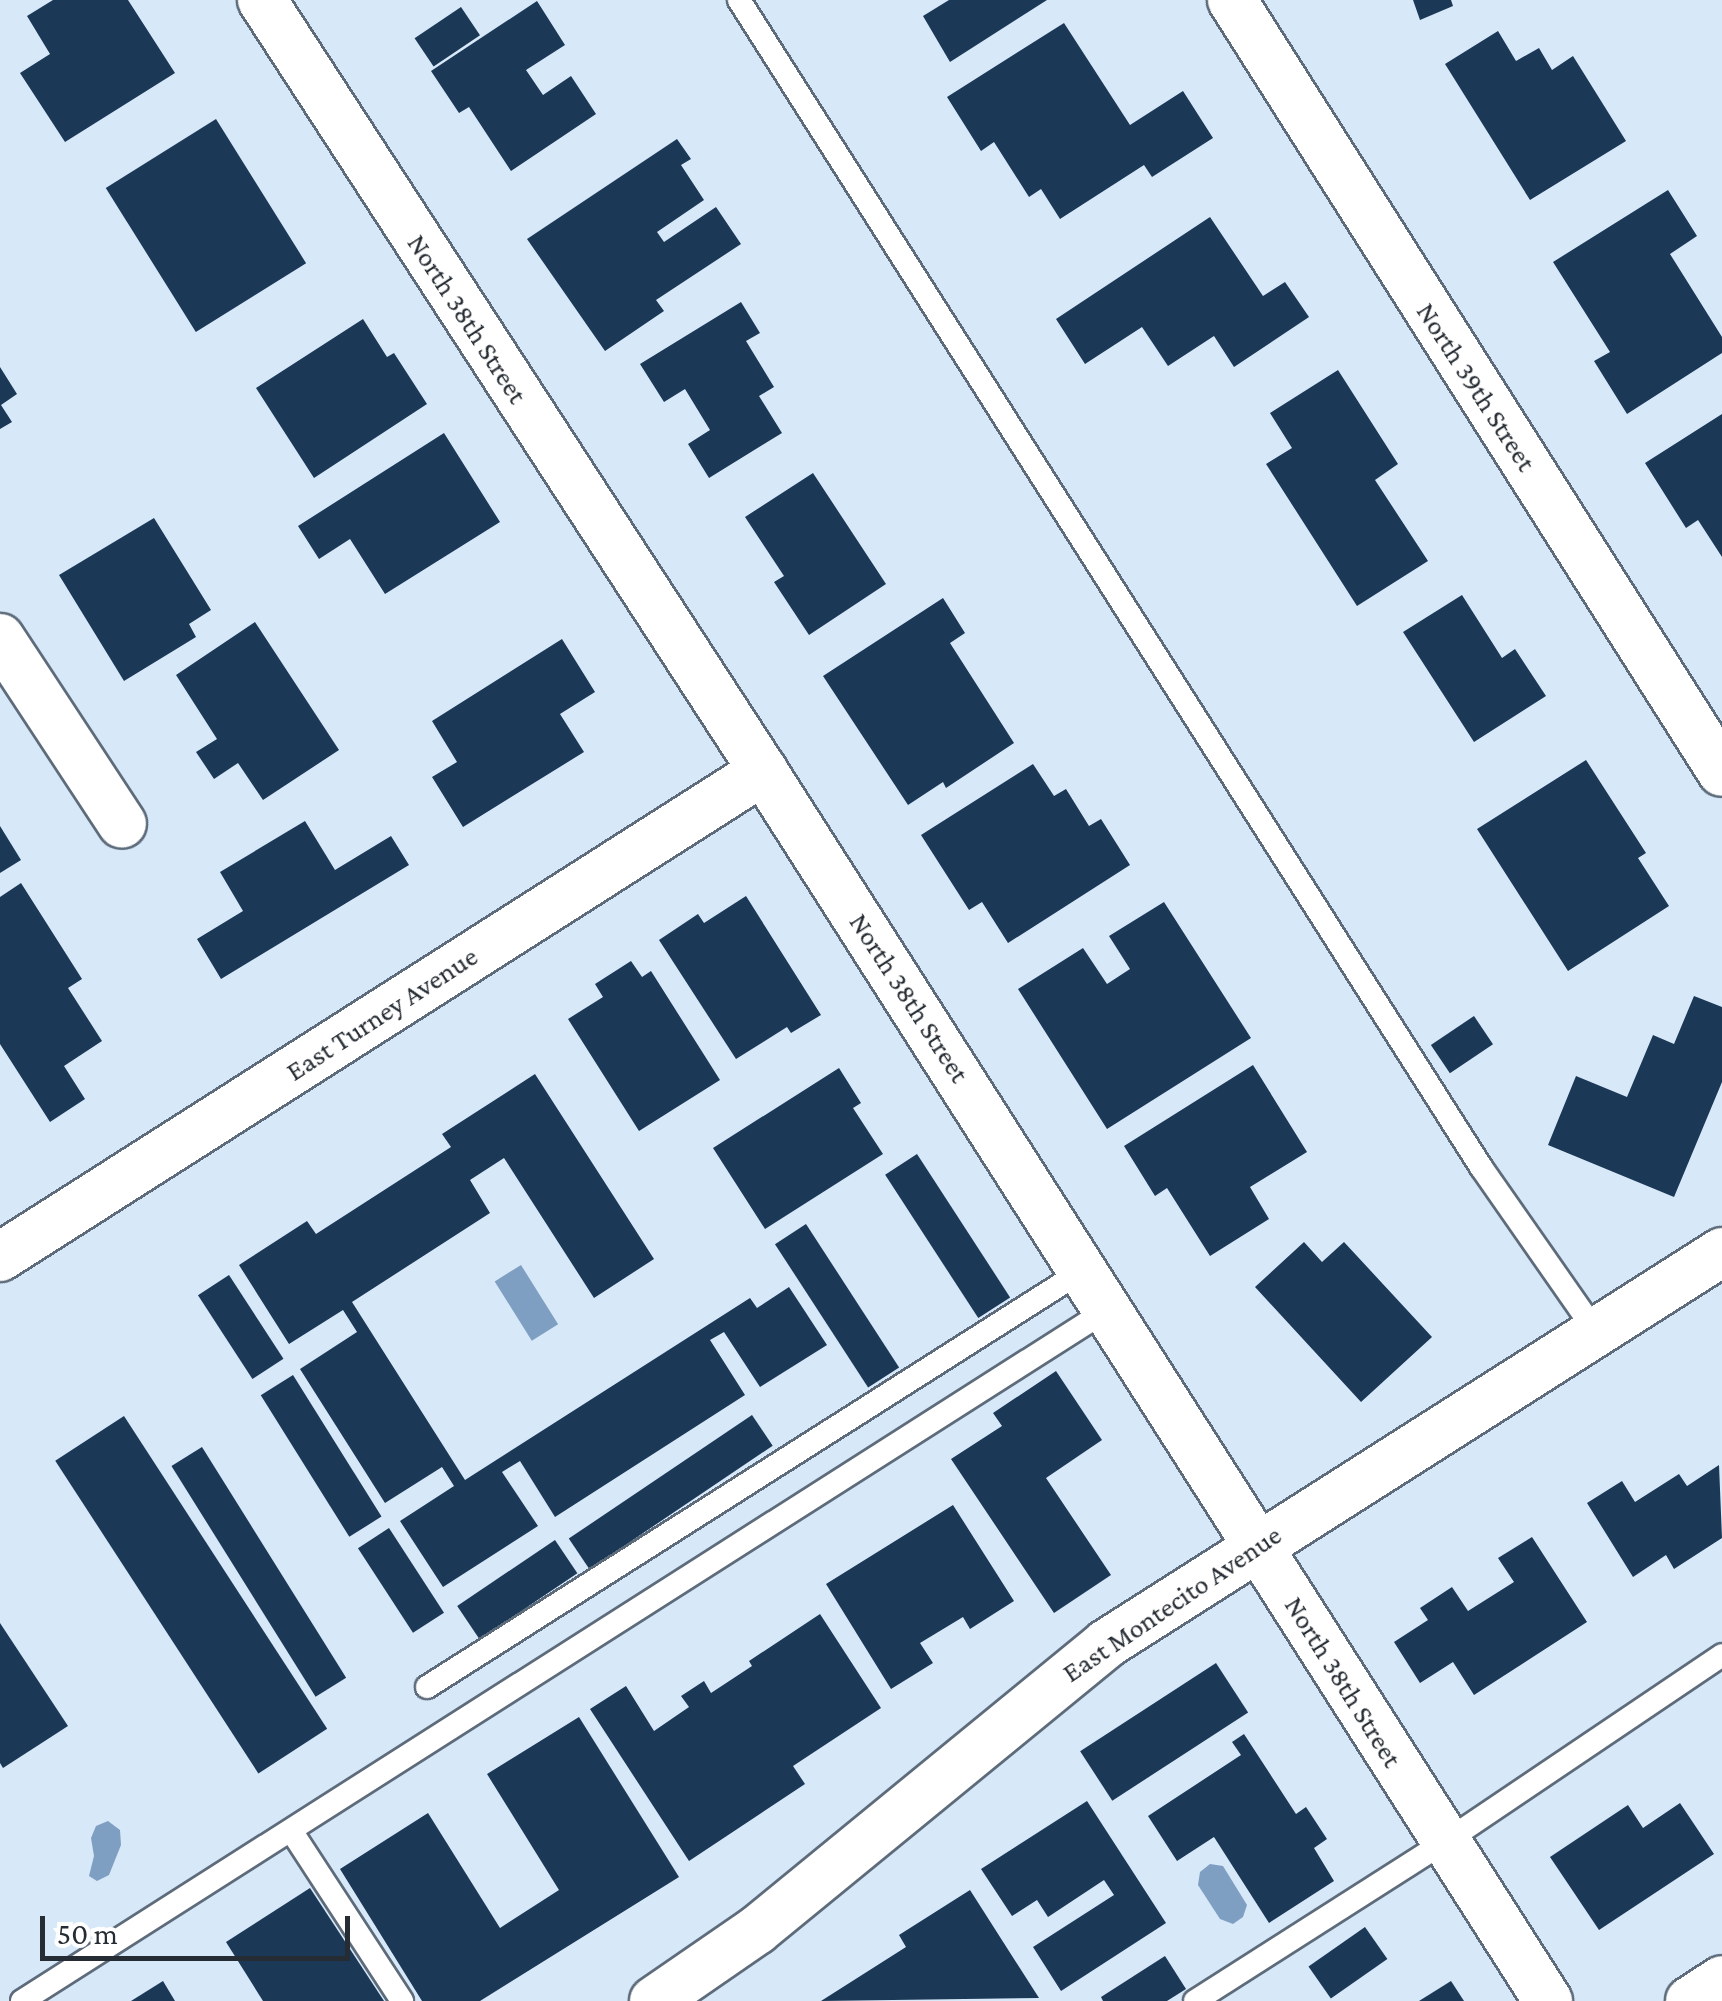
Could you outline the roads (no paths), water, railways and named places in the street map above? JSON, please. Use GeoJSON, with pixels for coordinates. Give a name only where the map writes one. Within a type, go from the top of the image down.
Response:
{"type":"FeatureCollection","features":[{"type":"Feature","properties":{"kind":"street","name":"North 38th Street"},"geometry":{"type":"LineString","coordinates":[[262,0],[764,771],[1548,2001]]}},
{"type":"Feature","properties":{"kind":"street","name":"North 39th Street"},"geometry":{"type":"LineString","coordinates":[[1232,0],[1722,772]]}},
{"type":"Feature","properties":{"kind":"street"},"geometry":{"type":"LineString","coordinates":[[0,638],[122,824]]}},
{"type":"Feature","properties":{"kind":"street","name":"East Turney Avenue"},"geometry":{"type":"LineString","coordinates":[[0,1258],[764,771]]}},
{"type":"Feature","properties":{"kind":"street","name":"East Montecito Avenue"},"geometry":{"type":"LineString","coordinates":[[654,2001],[758,1930],[1071,1669],[1257,1546],[1722,1252]]}},
{"type":"Feature","properties":{"kind":"street"},"geometry":{"type":"LineString","coordinates":[[1690,2001],[1722,1980]]}},
{"type":"Feature","properties":{"kind":"lane"},"geometry":{"type":"LineString","coordinates":[[739,0],[881,217],[1481,1166],[1596,1332]]}},
{"type":"Feature","properties":{"kind":"lane"},"geometry":{"type":"LineString","coordinates":[[427,1687],[1095,1290]]}},
{"type":"Feature","properties":{"kind":"lane"},"geometry":{"type":"LineString","coordinates":[[22,2001],[292,1832],[1095,1290]]}},
{"type":"Feature","properties":{"kind":"lane"},"geometry":{"type":"LineString","coordinates":[[1195,2001],[1445,1842],[1722,1655]]}},
{"type":"Feature","properties":{"kind":"lane"},"geometry":{"type":"LineString","coordinates":[[292,1832],[402,2001]]}},
{"type":"Feature","properties":{"kind":"water"},"geometry":{"type":"Polygon","coordinates":[[[521,1265],[558,1324],[532,1341],[495,1281],[521,1265]]]}},
{"type":"Feature","properties":{"kind":"water"},"geometry":{"type":"Polygon","coordinates":[[[108,1821],[120,1830],[121,1845],[109,1875],[97,1881],[89,1876],[94,1856],[91,1838],[96,1826],[108,1821]]]}},
{"type":"Feature","properties":{"kind":"water"},"geometry":{"type":"Polygon","coordinates":[[[1210,1864],[1223,1866],[1247,1905],[1243,1917],[1233,1924],[1220,1919],[1198,1885],[1200,1872],[1210,1864]]]}}]}
